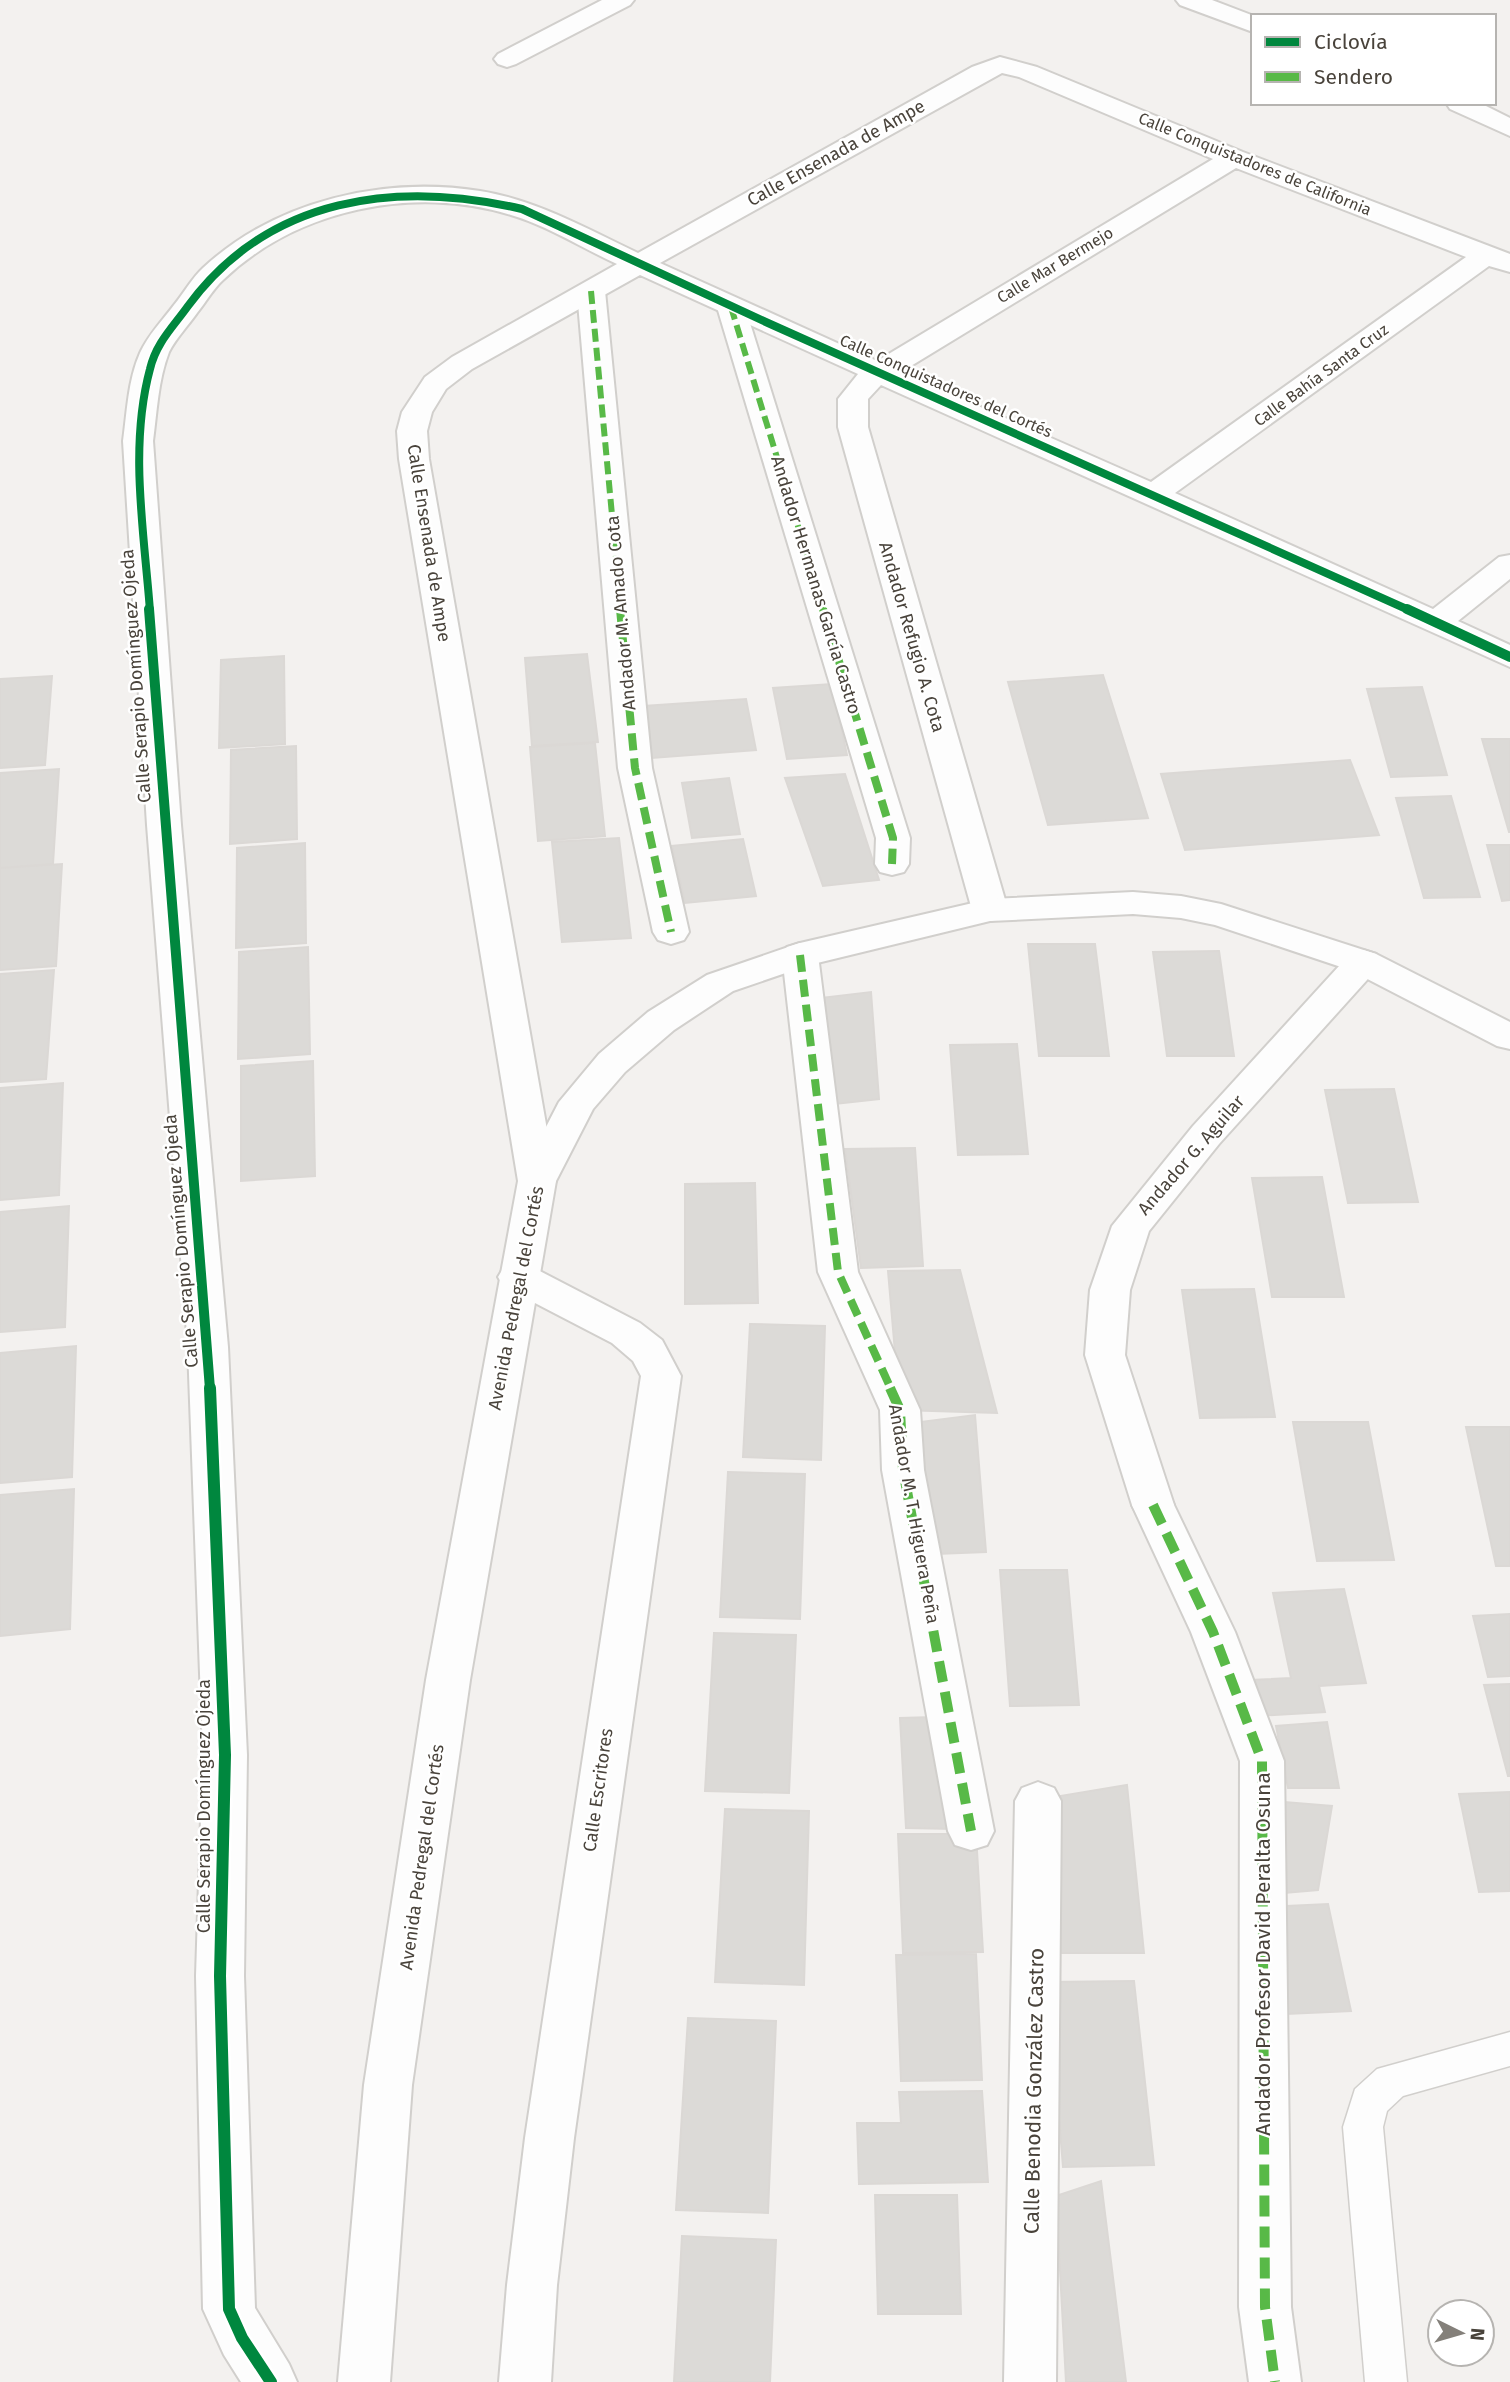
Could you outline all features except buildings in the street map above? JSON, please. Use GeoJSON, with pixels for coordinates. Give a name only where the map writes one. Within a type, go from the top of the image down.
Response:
{"type":"FeatureCollection","features":[{"type":"Feature","properties":{"kind":"street"},"geometry":{"type":"LineString","coordinates":[[507,59],[621,0]]}},
{"type":"Feature","properties":{"kind":"street"},"geometry":{"type":"LineString","coordinates":[[1189,0],[1251,23]]}},
{"type":"Feature","properties":{"kind":"street","name":"Calle Conquistadores de California"},"geometry":{"type":"LineString","coordinates":[[1000,65],[1028,72],[1234,158],[1498,260]]}},
{"type":"Feature","properties":{"kind":"street","name":"Calle Ensenada de Ampe"},"geometry":{"type":"LineString","coordinates":[[537,1181],[414,459],[412,431],[417,412],[435,383],[462,363],[981,72],[1000,65]]}},
{"type":"Feature","properties":{"kind":"street"},"geometry":{"type":"LineString","coordinates":[[1463,105],[1510,128]]}},
{"type":"Feature","properties":{"kind":"street","name":"Calle Mar Bermejo"},"geometry":{"type":"LineString","coordinates":[[878,373],[1234,158]]}},
{"type":"Feature","properties":{"kind":"street","name":"Calle Conquistadores del Cortés"},"geometry":{"type":"LineString","coordinates":[[357,200],[422,194],[494,201],[522,209],[731,307],[1510,657]]}},
{"type":"Feature","properties":{"kind":"street","name":"Calle Serapio Domínguez Ojeda"},"geometry":{"type":"LineString","coordinates":[[271,2382],[242,2338],[229,2309],[220,1976],[225,1755],[208,1347],[164,825],[138,441],[153,354],[214,272],[274,228],[328,207],[357,200]]}},
{"type":"Feature","properties":{"kind":"street","name":"Calle Bahía Santa Cruz"},"geometry":{"type":"LineString","coordinates":[[1154,495],[1498,260]]}},
{"type":"Feature","properties":{"kind":"street","name":"Andador M. Amado Cota"},"geometry":{"type":"LineString","coordinates":[[591,291],[635,768],[671,932]]}},
{"type":"Feature","properties":{"kind":"street","name":"Andador Hermanas García Castro"},"geometry":{"type":"LineString","coordinates":[[731,307],[893,838],[892,864]]}},
{"type":"Feature","properties":{"kind":"street","name":"Andador Refugio A. Cota"},"geometry":{"type":"LineString","coordinates":[[878,373],[859,387],[851,401],[852,421],[990,910]]}},
{"type":"Feature","properties":{"kind":"street"},"geometry":{"type":"LineString","coordinates":[[1436,622],[1510,564]]}},
{"type":"Feature","properties":{"kind":"street","name":"Avenida Pedregal del Cortés"},"geometry":{"type":"LineString","coordinates":[[364,2382],[388,2085],[448,1679],[537,1181],[578,1102],[622,1054],[661,1021],[720,983],[800,955],[990,910],[1133,903],[1181,907],[1221,915],[1363,962],[1510,1037]]}},
{"type":"Feature","properties":{"kind":"street","name":"Andador M. T. Higuera Peña"},"geometry":{"type":"LineString","coordinates":[[800,955],[838,1272],[900,1410],[903,1470],[971,1831]]}},
{"type":"Feature","properties":{"kind":"street","name":"Andador G. Aguilar"},"geometry":{"type":"LineString","coordinates":[[1153,1505],[1105,1355],[1110,1290],[1130,1226],[1206,1135],[1363,962]]}},
{"type":"Feature","properties":{"kind":"street","name":"Calle Escritores"},"geometry":{"type":"LineString","coordinates":[[518,1277],[626,1333],[648,1351],[661,1376],[607,1730],[546,2166],[527,2336],[525,2382]]}},
{"type":"Feature","properties":{"kind":"street","name":"Andador Profesor David Peralta Osuna"},"geometry":{"type":"LineString","coordinates":[[1153,1505],[1213,1632],[1262,1761],[1265,2307],[1275,2382]]}},
{"type":"Feature","properties":{"kind":"street","name":"Calle Benodia González Castro"},"geometry":{"type":"LineString","coordinates":[[1030,2382],[1038,1801]]}},
{"type":"Feature","properties":{"kind":"lane"},"geometry":{"type":"LineString","coordinates":[[1386,2382],[1363,2127],[1369,2102],[1391,2082],[1510,2049]]}},
{"type":"Feature","properties":{"kind":"marked path"},"geometry":{"type":"LineString","coordinates":[[591,291],[635,768],[671,932]]}},
{"type":"Feature","properties":{"kind":"marked path"},"geometry":{"type":"LineString","coordinates":[[731,307],[893,838],[892,864]]}},
{"type":"Feature","properties":{"kind":"marked path"},"geometry":{"type":"LineString","coordinates":[[800,955],[838,1272],[900,1410],[903,1470],[971,1831]]}},
{"type":"Feature","properties":{"kind":"marked path"},"geometry":{"type":"LineString","coordinates":[[1153,1505],[1213,1632],[1262,1761],[1265,2307],[1275,2382]]}},
{"type":"Feature","properties":{"kind":"cycle path"},"geometry":{"type":"LineString","coordinates":[[271,2382],[242,2338],[229,2309],[220,1976],[225,1755],[208,1347],[164,825],[138,441],[147,377],[155,351],[163,338],[216,271],[249,246],[284,225],[321,210],[360,200],[400,195],[441,195],[522,209],[768,323],[1510,657]]}}]}
